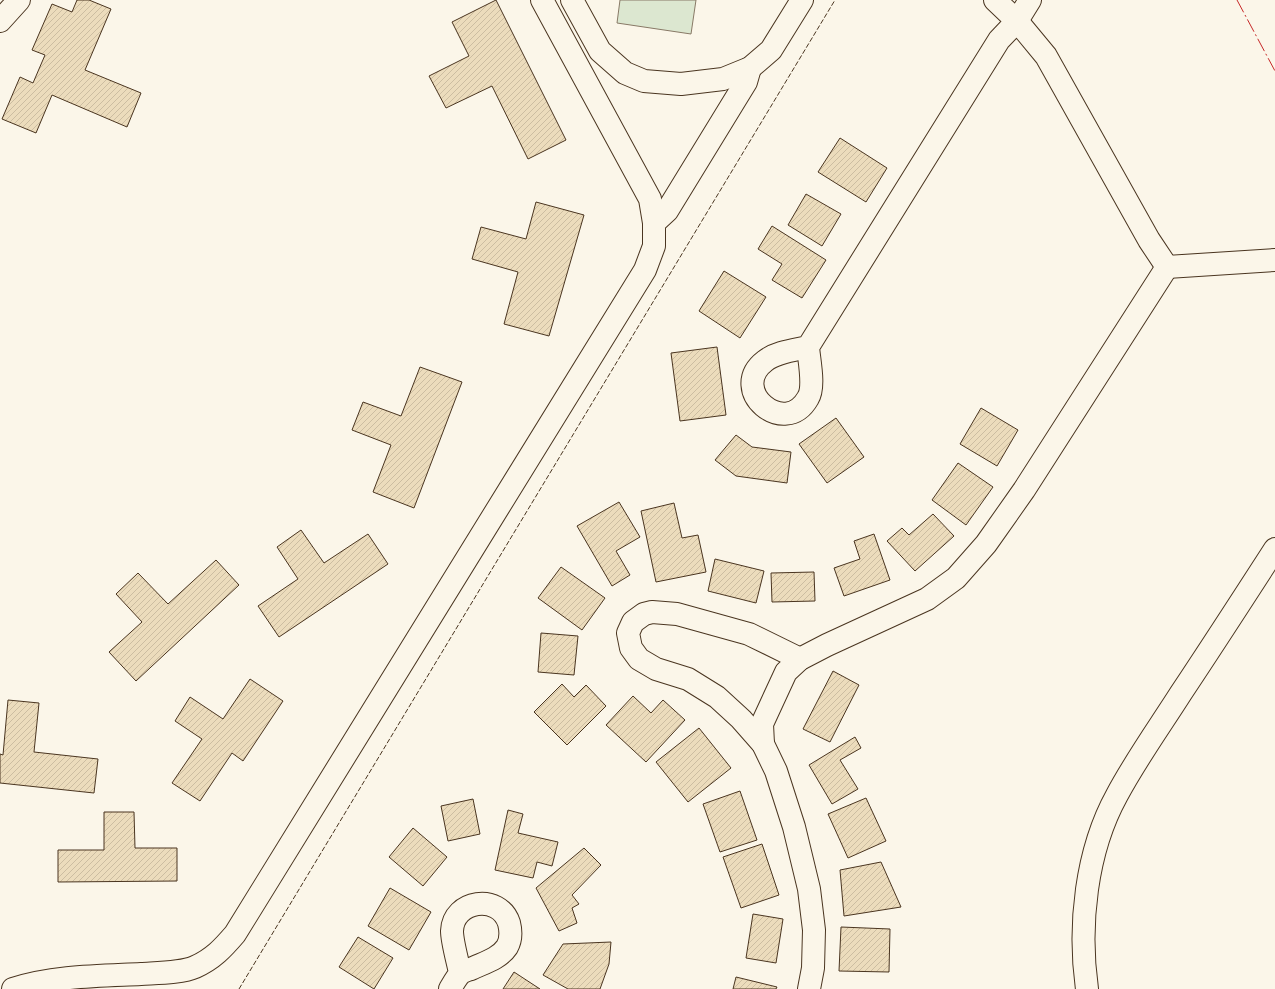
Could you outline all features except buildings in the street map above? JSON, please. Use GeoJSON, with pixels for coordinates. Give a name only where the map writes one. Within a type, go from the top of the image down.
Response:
{"type":"FeatureCollection","features":[{"type":"Feature","properties":{"kind":"street"},"geometry":{"type":"LineString","coordinates":[[0,21],[19,0]]}},
{"type":"Feature","properties":{"kind":"street"},"geometry":{"type":"LineString","coordinates":[[13,989],[27,984],[74,978],[166,972],[194,968],[214,956],[235,934],[645,270],[654,246],[654,223],[650,199],[542,0]]}},
{"type":"Feature","properties":{"kind":"street"},"geometry":{"type":"LineString","coordinates":[[572,0],[600,51],[625,73],[644,81],[681,84],[723,79],[750,68],[771,50],[802,0]]}},
{"type":"Feature","properties":{"kind":"street"},"geometry":{"type":"LineString","coordinates":[[995,0],[1017,21],[1046,56],[1149,240],[1167,267]]}},
{"type":"Feature","properties":{"kind":"street"},"geometry":{"type":"LineString","coordinates":[[808,347],[999,40],[1017,21],[1030,0]]}},
{"type":"Feature","properties":{"kind":"street"},"geometry":{"type":"LineString","coordinates":[[654,223],[667,211],[746,82],[750,68]]}},
{"type":"Feature","properties":{"kind":"street"},"geometry":{"type":"LineString","coordinates":[[1167,267],[1275,260]]}},
{"type":"Feature","properties":{"kind":"street"},"geometry":{"type":"LineString","coordinates":[[763,744],[762,724],[786,672],[800,659],[927,599],[956,578],[986,544],[1024,490],[1167,267]]}},
{"type":"Feature","properties":{"kind":"street"},"geometry":{"type":"LineString","coordinates":[[1087,989],[1084,970],[1083,934],[1086,896],[1095,851],[1102,828],[1116,796],[1275,549]]}},
{"type":"Feature","properties":{"kind":"street"},"geometry":{"type":"LineString","coordinates":[[800,659],[749,634],[677,614],[652,612],[644,614],[633,622],[628,633],[631,648],[639,659],[656,669],[688,679],[717,697],[741,719],[763,744],[776,772],[783,792],[794,827],[809,889],[814,930],[813,968],[809,989]]}},
{"type":"Feature","properties":{"kind":"green space"},"geometry":{"type":"Polygon","coordinates":[[[620,0],[696,0],[691,34],[617,23],[620,0]]]}},
{"type":"Feature","properties":{"kind":"fence"},"geometry":{"type":"LineString","coordinates":[[239,989],[835,0]]}},
{"type":"Feature","properties":{"kind":"power"},"geometry":{"type":"LineString","coordinates":[[1237,0],[1275,71]]}}]}
